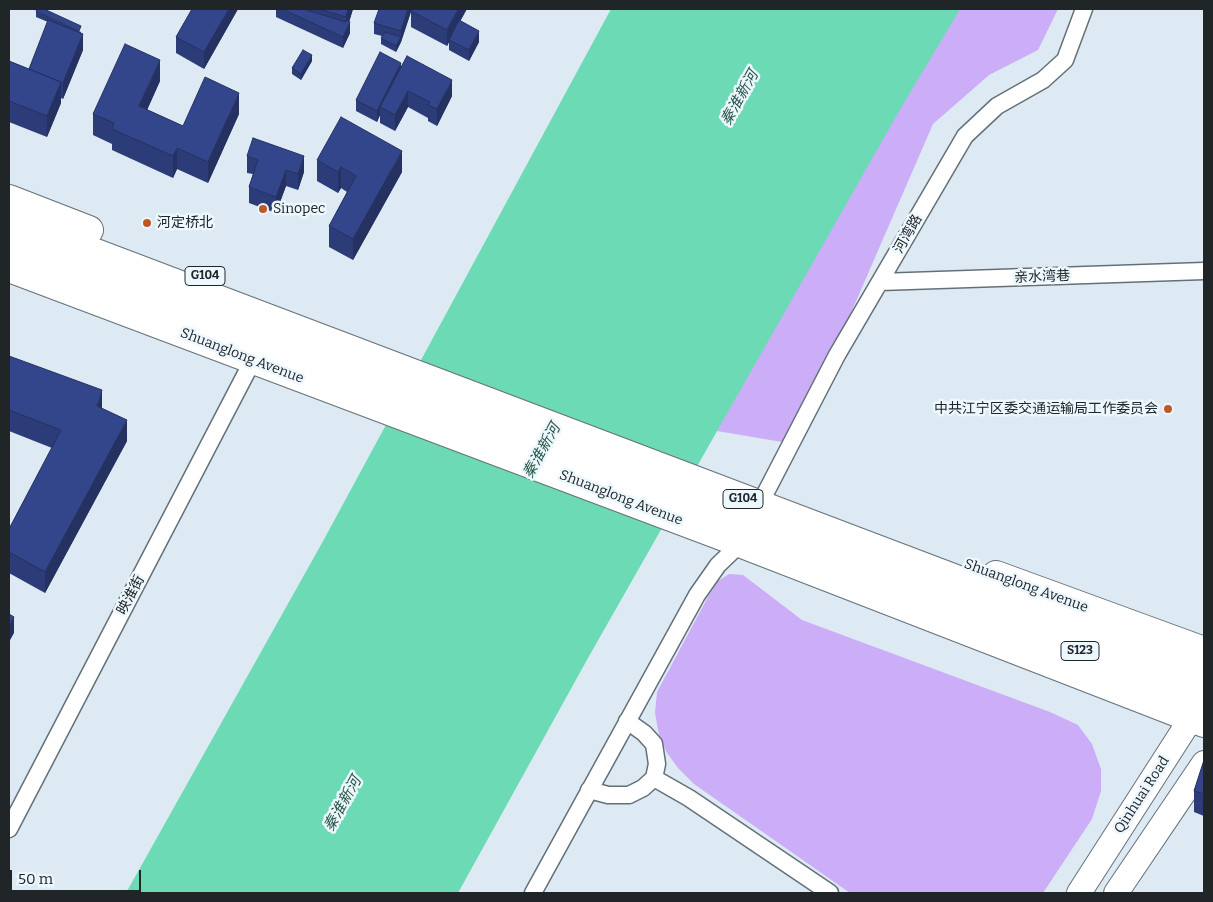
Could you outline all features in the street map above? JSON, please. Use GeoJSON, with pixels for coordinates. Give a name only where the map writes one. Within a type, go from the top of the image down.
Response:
{"type":"FeatureCollection","features":[{"type":"Feature","properties":{"kind":"highway","name":"Shuanglong Avenue"},"geometry":{"type":"LineString","coordinates":[[9,199],[400,353],[757,489],[1204,651]]}},
{"type":"Feature","properties":{"kind":"highway","name":"G104"},"geometry":{"type":"LineString","coordinates":[[9,220],[278,332],[956,606]]}},
{"type":"Feature","properties":{"kind":"highway","name":"G104"},"geometry":{"type":"LineString","coordinates":[[9,244],[278,332],[948,577],[1204,673]]}},
{"type":"Feature","properties":{"kind":"highway","name":"Shuanglong Avenue"},"geometry":{"type":"LineString","coordinates":[[9,268],[733,540],[1201,708]]}},
{"type":"Feature","properties":{"kind":"highway","name":"S123"},"geometry":{"type":"LineString","coordinates":[[956,606],[1201,708]]}},
{"type":"Feature","properties":{"kind":"main road","name":"Qinhuai Road"},"geometry":{"type":"LineString","coordinates":[[1079,893],[1201,708]]}},
{"type":"Feature","properties":{"kind":"main road"},"geometry":{"type":"LineString","coordinates":[[1116,893],[1204,763]]}},
{"type":"Feature","properties":{"kind":"street","name":"河湾路"},"geometry":{"type":"LineString","coordinates":[[757,489],[965,136],[997,106],[1042,80],[1065,60],[1084,9]]}},
{"type":"Feature","properties":{"kind":"street","name":"亲水湾巷"},"geometry":{"type":"LineString","coordinates":[[880,282],[1204,271]]}},
{"type":"Feature","properties":{"kind":"street","name":"映淮街"},"geometry":{"type":"LineString","coordinates":[[9,829],[253,360]]}},
{"type":"Feature","properties":{"kind":"street"},"geometry":{"type":"LineString","coordinates":[[533,893],[697,595],[733,540]]}},
{"type":"Feature","properties":{"kind":"street"},"geometry":{"type":"LineString","coordinates":[[589,790],[608,795],[629,795],[643,788],[654,778],[657,764],[654,744],[644,733],[627,721]]}},
{"type":"Feature","properties":{"kind":"street"},"geometry":{"type":"LineString","coordinates":[[654,778],[689,798],[830,893]]}},
{"type":"Feature","properties":{"kind":"shaded area"},"geometry":{"type":"Polygon","coordinates":[[[950,9],[1058,9],[1038,50],[989,75],[933,124],[794,444],[717,431],[950,9]]]}},
{"type":"Feature","properties":{"kind":"shaded area"},"geometry":{"type":"Polygon","coordinates":[[[729,574],[743,575],[802,620],[1050,712],[1078,725],[1092,744],[1101,769],[1101,791],[1092,819],[1043,893],[850,893],[694,784],[678,768],[667,753],[659,735],[655,713],[657,692],[709,595],[718,581],[729,574]]]}},
{"type":"Feature","properties":{"kind":"water","name":"秦淮新河"},"geometry":{"type":"Polygon","coordinates":[[[611,9],[960,9],[898,113],[588,658],[458,893],[126,893],[322,543],[611,9]]]}},
{"type":"Feature","properties":{"kind":"building"},"geometry":{"type":"Polygon","coordinates":[[[37,9],[44,9],[81,26],[79,31],[36,11],[37,9]]]}},
{"type":"Feature","properties":{"kind":"building"},"geometry":{"type":"Polygon","coordinates":[[[192,9],[229,9],[204,52],[176,37],[192,9]]]}},
{"type":"Feature","properties":{"kind":"building"},"geometry":{"type":"Polygon","coordinates":[[[282,9],[303,9],[350,22],[343,37],[282,9]]]}},
{"type":"Feature","properties":{"kind":"building"},"geometry":{"type":"Polygon","coordinates":[[[319,9],[348,9],[346,17],[319,9]]]}},
{"type":"Feature","properties":{"kind":"building"},"geometry":{"type":"Polygon","coordinates":[[[379,9],[408,9],[401,31],[374,23],[379,9]]]}},
{"type":"Feature","properties":{"kind":"building"},"geometry":{"type":"Polygon","coordinates":[[[412,9],[458,9],[447,30],[411,11],[412,9]]]}},
{"type":"Feature","properties":{"kind":"building"},"geometry":{"type":"Polygon","coordinates":[[[48,20],[83,34],[63,83],[29,69],[48,20]]]}},
{"type":"Feature","properties":{"kind":"building"},"geometry":{"type":"Polygon","coordinates":[[[459,20],[479,31],[469,50],[449,40],[459,20]]]}},
{"type":"Feature","properties":{"kind":"building"},"geometry":{"type":"Polygon","coordinates":[[[385,32],[401,37],[396,46],[381,38],[385,32]]]}},
{"type":"Feature","properties":{"kind":"building"},"geometry":{"type":"Polygon","coordinates":[[[125,44],[160,60],[139,106],[183,126],[205,77],[239,93],[208,162],[177,148],[173,156],[112,129],[114,123],[93,114],[125,44]]]}},
{"type":"Feature","properties":{"kind":"building"},"geometry":{"type":"Polygon","coordinates":[[[303,50],[312,55],[301,74],[292,68],[303,50]]]}},
{"type":"Feature","properties":{"kind":"building"},"geometry":{"type":"Polygon","coordinates":[[[380,52],[401,63],[377,111],[356,100],[380,52]]]}},
{"type":"Feature","properties":{"kind":"building"},"geometry":{"type":"Polygon","coordinates":[[[407,56],[452,80],[437,109],[428,105],[430,102],[408,91],[395,115],[380,107],[407,56]]]}},
{"type":"Feature","properties":{"kind":"building"},"geometry":{"type":"Polygon","coordinates":[[[9,61],[61,82],[47,116],[9,101],[9,61]]]}},
{"type":"Feature","properties":{"kind":"building"},"geometry":{"type":"Polygon","coordinates":[[[341,117],[402,151],[353,239],[329,226],[356,176],[341,167],[338,172],[317,160],[341,117]]]}},
{"type":"Feature","properties":{"kind":"building"},"geometry":{"type":"Polygon","coordinates":[[[253,138],[304,156],[298,174],[286,170],[276,197],[249,187],[258,160],[247,156],[253,138]]]}},
{"type":"Feature","properties":{"kind":"building"},"geometry":{"type":"Polygon","coordinates":[[[9,356],[102,390],[97,406],[127,420],[45,572],[9,552],[9,529],[61,430],[9,410],[9,356]]]}},
{"type":"Feature","properties":{"kind":"building"},"geometry":{"type":"Polygon","coordinates":[[[9,614],[14,617],[9,626],[9,614]]]}},
{"type":"Feature","properties":{"kind":"building"},"geometry":{"type":"Polygon","coordinates":[[[1204,760],[1204,794],[1194,791],[1204,760]]]}},
{"type":"Feature","properties":{"kind":"place","name":"Sinopec"},"geometry":{"type":"Point","coordinates":[263,209]}},
{"type":"Feature","properties":{"kind":"place","name":"河定桥北"},"geometry":{"type":"Point","coordinates":[147,223]}},
{"type":"Feature","properties":{"kind":"place","name":"中共江宁区委交通运输局工作委员会"},"geometry":{"type":"Point","coordinates":[1168,409]}}]}
